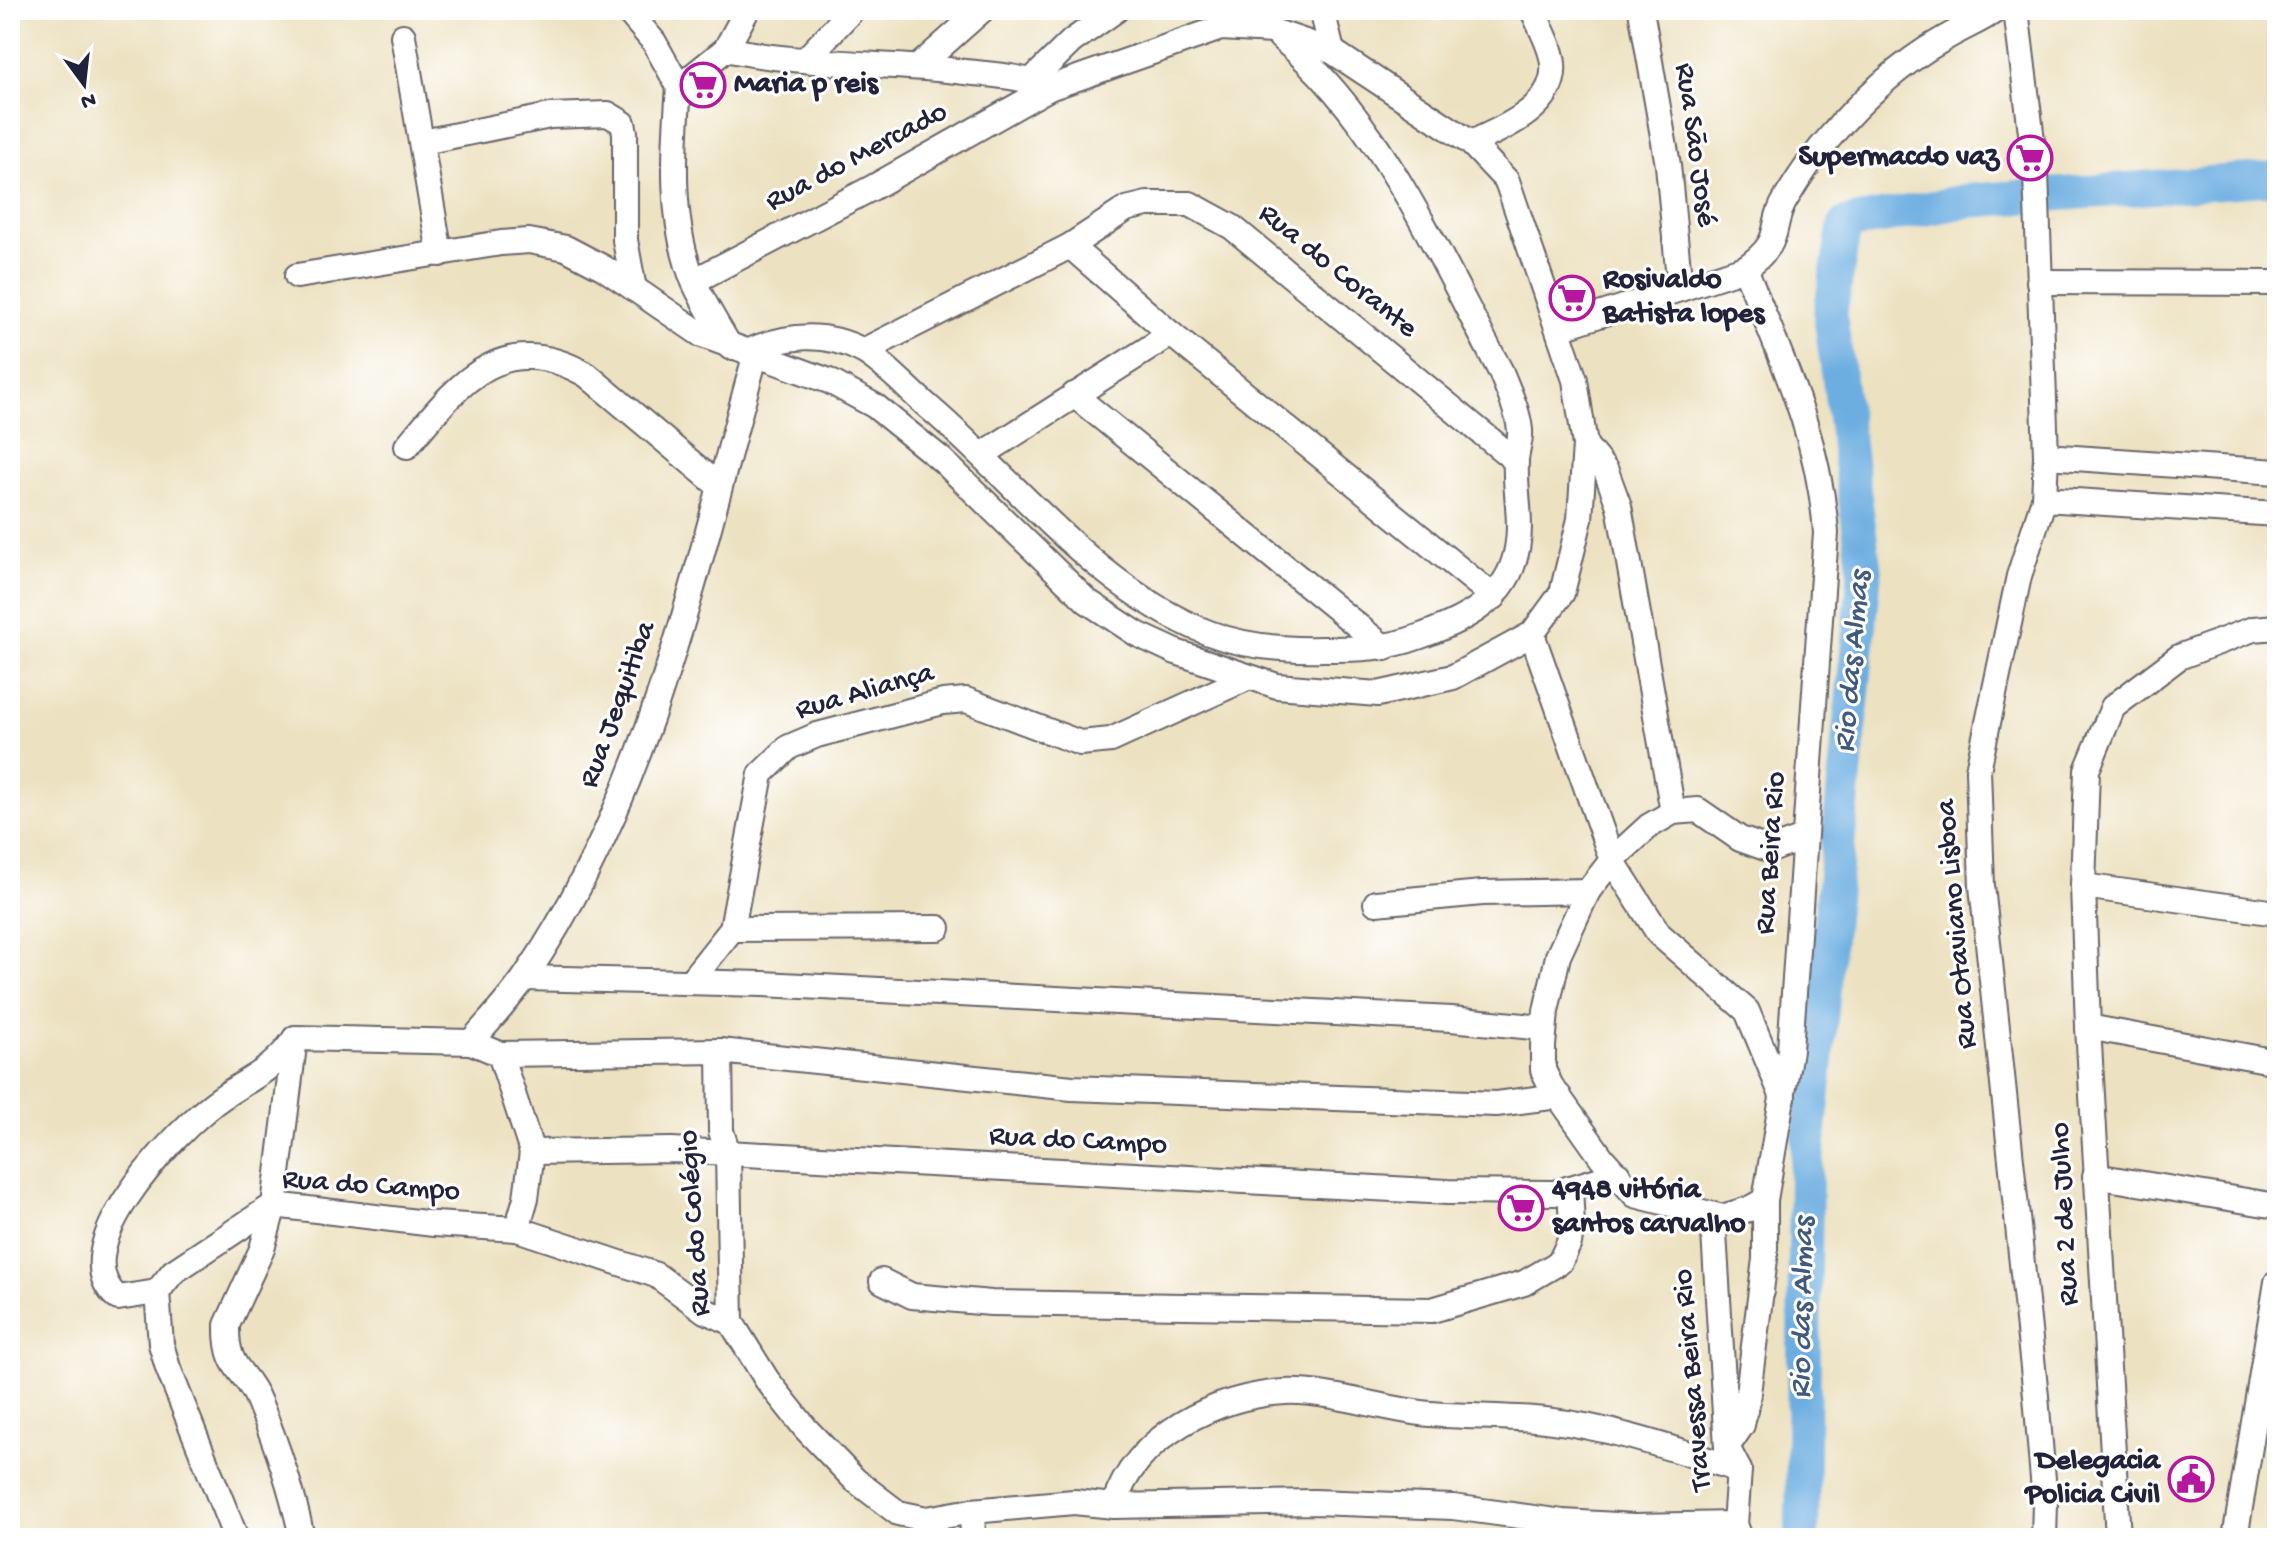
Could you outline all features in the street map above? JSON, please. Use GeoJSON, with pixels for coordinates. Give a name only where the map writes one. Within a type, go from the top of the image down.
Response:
{"type":"FeatureCollection","features":[{"type":"Feature","properties":{"kind":"street"},"geometry":{"type":"LineString","coordinates":[[627,10],[654,42],[679,87],[675,134],[677,189],[681,233],[694,281],[744,352]]}},
{"type":"Feature","properties":{"kind":"street"},"geometry":{"type":"LineString","coordinates":[[679,87],[726,49],[747,10]]}},
{"type":"Feature","properties":{"kind":"street"},"geometry":{"type":"LineString","coordinates":[[806,59],[852,10]]}},
{"type":"Feature","properties":{"kind":"street"},"geometry":{"type":"LineString","coordinates":[[919,66],[982,10]]}},
{"type":"Feature","properties":{"kind":"street"},"geometry":{"type":"LineString","coordinates":[[1040,84],[1072,41],[1116,10]]}},
{"type":"Feature","properties":{"kind":"street"},"geometry":{"type":"LineString","coordinates":[[1322,10],[1332,51]]}},
{"type":"Feature","properties":{"kind":"street"},"geometry":{"type":"LineString","coordinates":[[1471,143],[1521,118],[1541,99],[1549,82],[1553,64],[1533,10]]}},
{"type":"Feature","properties":{"kind":"street","name":"Rua São José"},"geometry":{"type":"LineString","coordinates":[[1641,10],[1668,165],[1680,289]]}},
{"type":"Feature","properties":{"kind":"street"},"geometry":{"type":"LineString","coordinates":[[1559,328],[1745,268],[1776,237],[1785,199],[1828,138],[1895,73],[1940,40],[1996,10]]}},
{"type":"Feature","properties":{"kind":"street","name":"Rua Otaviano Lisboa"},"geometry":{"type":"LineString","coordinates":[[2016,10],[2036,173],[2046,456],[2044,499],[2019,576],[1978,770],[1982,886],[2036,1396],[2045,1503],[2044,1538]]}},
{"type":"Feature","properties":{"kind":"street"},"geometry":{"type":"LineString","coordinates":[[297,276],[501,243],[542,242],[586,257],[702,335],[829,381],[875,406],[942,460],[1087,601],[1137,634],[1176,652],[1277,686],[1378,694],[1453,677],[1532,634],[1562,593],[1574,556],[1584,484],[1585,445],[1575,380],[1507,181],[1471,143],[1332,51],[1273,31],[1221,28],[1040,84],[919,66],[806,59],[726,49]]}},
{"type":"Feature","properties":{"kind":"street"},"geometry":{"type":"LineString","coordinates":[[744,352],[773,340],[803,335],[863,351],[983,454],[1068,537],[1130,588],[1166,612],[1211,634],[1289,650],[1385,648],[1444,627],[1494,597],[1512,568],[1520,541],[1516,461],[1521,431],[1501,372],[1389,167],[1339,100],[1295,50],[1273,31]]}},
{"type":"Feature","properties":{"kind":"street"},"geometry":{"type":"LineString","coordinates":[[403,36],[440,254]]}},
{"type":"Feature","properties":{"kind":"street","name":"Rua do Mercado"},"geometry":{"type":"LineString","coordinates":[[694,281],[872,188],[1040,84]]}},
{"type":"Feature","properties":{"kind":"street"},"geometry":{"type":"LineString","coordinates":[[423,142],[574,114],[608,114],[623,123],[625,240],[634,289]]}},
{"type":"Feature","properties":{"kind":"street","name":"Rua do Corante"},"geometry":{"type":"LineString","coordinates":[[863,351],[1070,246],[1126,209],[1147,204],[1190,204],[1232,227],[1516,461]]}},
{"type":"Feature","properties":{"kind":"street"},"geometry":{"type":"LineString","coordinates":[[1070,246],[1171,334],[1494,597]]}},
{"type":"Feature","properties":{"kind":"street","name":"Rua Beira Rio"},"geometry":{"type":"LineString","coordinates":[[1727,1447],[1742,1425],[1747,1401],[1765,1259],[1765,1200],[1783,1098],[1797,975],[1803,838],[1824,598],[1826,533],[1822,481],[1809,430],[1745,268]]}},
{"type":"Feature","properties":{"kind":"street"},"geometry":{"type":"LineString","coordinates":[[2038,272],[2277,283]]}},
{"type":"Feature","properties":{"kind":"street"},"geometry":{"type":"LineString","coordinates":[[983,454],[1171,334]]}},
{"type":"Feature","properties":{"kind":"street","name":"Rua Jequitiba"},"geometry":{"type":"LineString","coordinates":[[471,1042],[525,978],[594,861],[623,793],[678,639],[719,486],[744,352]]}},
{"type":"Feature","properties":{"kind":"street"},"geometry":{"type":"LineString","coordinates":[[407,446],[457,386],[499,362],[520,357],[567,364],[587,375],[719,486]]}},
{"type":"Feature","properties":{"kind":"street"},"geometry":{"type":"LineString","coordinates":[[1074,395],[1385,648]]}},
{"type":"Feature","properties":{"kind":"street"},"geometry":{"type":"LineString","coordinates":[[1585,445],[1606,471],[1619,506],[1673,812]]}},
{"type":"Feature","properties":{"kind":"street"},"geometry":{"type":"LineString","coordinates":[[2046,456],[2277,472]]}},
{"type":"Feature","properties":{"kind":"street"},"geometry":{"type":"LineString","coordinates":[[2044,499],[2277,514]]}},
{"type":"Feature","properties":{"kind":"street","name":"Rua 2 de Julho"},"geometry":{"type":"LineString","coordinates":[[2118,1538],[2088,1027],[2083,886],[2087,770],[2113,707],[2179,657],[2253,629],[2277,627]]}},
{"type":"Feature","properties":{"kind":"street"},"geometry":{"type":"LineString","coordinates":[[1532,634],[1612,860],[1659,934],[1747,1011],[1783,1098]]}},
{"type":"Feature","properties":{"kind":"street","name":"Rua Aliança"},"geometry":{"type":"LineString","coordinates":[[690,982],[732,929],[761,774],[797,744],[817,735],[921,707],[966,700],[1080,743],[1111,740],[1249,677]]}},
{"type":"Feature","properties":{"kind":"street"},"geometry":{"type":"LineString","coordinates":[[1765,1200],[1736,1214],[1713,1216],[1635,1195],[1602,1158],[1543,1070],[1544,1028],[1558,956],[1588,891],[1612,860],[1649,826],[1673,812],[1698,810],[1740,839],[1771,850],[1803,838]]}},
{"type":"Feature","properties":{"kind":"street"},"geometry":{"type":"LineString","coordinates":[[2083,886],[2277,913]]}},
{"type":"Feature","properties":{"kind":"street"},"geometry":{"type":"LineString","coordinates":[[1376,903],[1482,893],[1588,891]]}},
{"type":"Feature","properties":{"kind":"street"},"geometry":{"type":"LineString","coordinates":[[732,929],[938,928]]}},
{"type":"Feature","properties":{"kind":"street"},"geometry":{"type":"LineString","coordinates":[[525,978],[690,982],[1451,1019],[1544,1028]]}},
{"type":"Feature","properties":{"kind":"street"},"geometry":{"type":"LineString","coordinates":[[2088,1027],[2277,1062]]}},
{"type":"Feature","properties":{"kind":"street"},"geometry":{"type":"LineString","coordinates":[[295,1038],[471,1042],[500,1054],[720,1051],[1072,1088],[1496,1104],[1559,1096]]}},
{"type":"Feature","properties":{"kind":"street"},"geometry":{"type":"LineString","coordinates":[[295,1038],[274,1205],[254,1270],[227,1325],[227,1339],[235,1370],[258,1399],[302,1538]]}},
{"type":"Feature","properties":{"kind":"street"},"geometry":{"type":"LineString","coordinates":[[236,1538],[168,1368],[161,1344],[157,1292],[118,1298],[107,1289],[100,1267],[101,1250],[112,1220],[180,1136],[209,1107],[278,1063],[295,1038]]}},
{"type":"Feature","properties":{"kind":"street","name":"Rua do Colégio"},"geometry":{"type":"LineString","coordinates":[[720,1051],[721,1131],[728,1153],[731,1322],[767,1380],[806,1429],[879,1500],[898,1513],[927,1519],[972,1511],[1074,1502],[1114,1506],[1314,1502],[1453,1507],[1635,1526],[1738,1531]]}},
{"type":"Feature","properties":{"kind":"street"},"geometry":{"type":"LineString","coordinates":[[500,1054],[532,1152],[526,1198],[517,1229],[656,1275],[705,1311],[731,1322]]}},
{"type":"Feature","properties":{"kind":"street","name":"Rua do Campo"},"geometry":{"type":"LineString","coordinates":[[532,1152],[728,1153],[1448,1192],[1554,1193],[1618,1174]]}},
{"type":"Feature","properties":{"kind":"street"},"geometry":{"type":"LineString","coordinates":[[2095,1176],[2277,1206]]}},
{"type":"Feature","properties":{"kind":"street"},"geometry":{"type":"LineString","coordinates":[[882,1281],[912,1296],[991,1303],[1432,1310],[1524,1283],[1560,1262],[1569,1243],[1572,1226],[1570,1188]]}},
{"type":"Feature","properties":{"kind":"street","name":"Rua do Campo"},"geometry":{"type":"LineString","coordinates":[[157,1292],[173,1272],[274,1205],[421,1223],[517,1229]]}},
{"type":"Feature","properties":{"kind":"street","name":"Travessa Beira Rio"},"geometry":{"type":"LineString","coordinates":[[1713,1216],[1727,1447],[1739,1470],[1738,1531]]}},
{"type":"Feature","properties":{"kind":"street"},"geometry":{"type":"LineString","coordinates":[[2243,1536],[2277,1282]]}},
{"type":"Feature","properties":{"kind":"street"},"geometry":{"type":"LineString","coordinates":[[1114,1506],[1121,1482],[1142,1454],[1169,1433],[1220,1405],[1287,1392],[1427,1414],[1546,1420],[1666,1446],[1739,1470]]}},
{"type":"Feature","properties":{"kind":"street"},"geometry":{"type":"LineString","coordinates":[[972,1511],[973,1538]]}},
{"type":"Feature","properties":{"kind":"waterway","name":"Rio das Almas"},"geometry":{"type":"LineString","coordinates":[[1802,1538],[1806,1171],[1865,571],[1830,314],[1845,224],[1966,201],[2277,178]]}},
{"type":"Feature","properties":{"kind":"place","name":"Maria p reis"},"geometry":{"type":"Point","coordinates":[703,85]}},
{"type":"Feature","properties":{"kind":"place","name":"Supermacdo vaz"},"geometry":{"type":"Point","coordinates":[2030,158]}},
{"type":"Feature","properties":{"kind":"place","name":"Rosivaldo Batista lopes"},"geometry":{"type":"Point","coordinates":[1572,298]}},
{"type":"Feature","properties":{"kind":"place","name":"4948 vitória santos carvalho"},"geometry":{"type":"Point","coordinates":[1521,1208]}},
{"type":"Feature","properties":{"kind":"place","name":"Delegacia Policia Civil"},"geometry":{"type":"Point","coordinates":[2191,1479]}}]}
